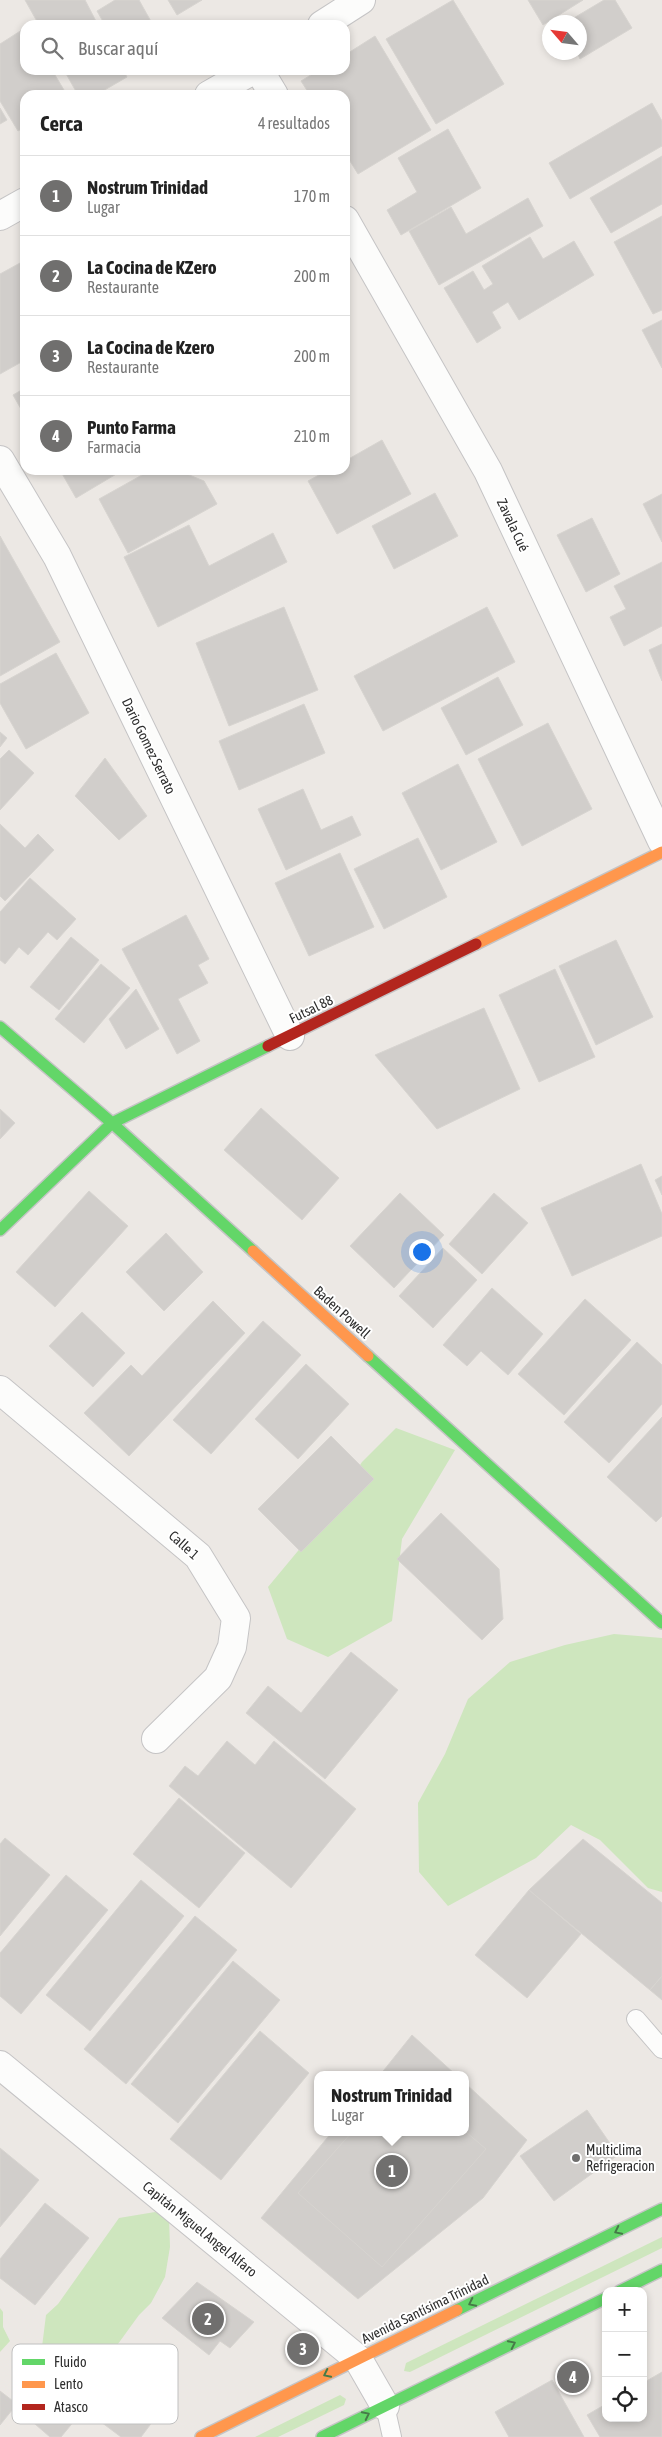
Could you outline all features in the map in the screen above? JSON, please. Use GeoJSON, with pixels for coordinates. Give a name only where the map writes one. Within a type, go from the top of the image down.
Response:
{"type":"FeatureCollection","features":[{"type":"Feature","properties":{"kind":"street"},"geometry":{"type":"LineString","coordinates":[[330,20],[360,0]]}},
{"type":"Feature","properties":{"kind":"street"},"geometry":{"type":"LineString","coordinates":[[219,90],[244,75]]}},
{"type":"Feature","properties":{"kind":"street"},"geometry":{"type":"LineString","coordinates":[[262,75],[271,90]]}},
{"type":"Feature","properties":{"kind":"street"},"geometry":{"type":"LineString","coordinates":[[0,216],[20,205]]}},
{"type":"Feature","properties":{"kind":"street","name":"Zavala Cué"},"geometry":{"type":"LineString","coordinates":[[350,229],[488,471],[662,841]]}},
{"type":"Feature","properties":{"kind":"street","name":"Dario Gomez Serrato"},"geometry":{"type":"LineString","coordinates":[[0,460],[57,556],[290,1036]]}},
{"type":"Feature","properties":{"kind":"street","name":"Futsal 88"},"geometry":{"type":"LineString","coordinates":[[0,1230],[112,1123],[662,852]]}},
{"type":"Feature","properties":{"kind":"street","name":"Baden Powell"},"geometry":{"type":"LineString","coordinates":[[0,1027],[112,1123],[662,1622]]}},
{"type":"Feature","properties":{"kind":"street","name":"Calle 1"},"geometry":{"type":"LineString","coordinates":[[0,1390],[198,1556],[236,1618],[232,1647],[218,1678],[156,1739]]}},
{"type":"Feature","properties":{"kind":"street","name":"Capitán Miguel Angel Alfaro"},"geometry":{"type":"LineString","coordinates":[[0,2065],[358,2359],[385,2406]]}},
{"type":"Feature","properties":{"kind":"street","name":"Avenida Santísima Trinidad"},"geometry":{"type":"LineString","coordinates":[[201,2437],[662,2209]]}},
{"type":"Feature","properties":{"kind":"street"},"geometry":{"type":"LineString","coordinates":[[628,2287],[662,2270]]}},
{"type":"Feature","properties":{"kind":"street"},"geometry":{"type":"LineString","coordinates":[[322,2437],[602,2300]]}},
{"type":"Feature","properties":{"kind":"lane"},"geometry":{"type":"LineString","coordinates":[[636,2019],[662,2049]]}},
{"type":"Feature","properties":{"kind":"lane"},"geometry":{"type":"LineString","coordinates":[[385,2406],[392,2437]]}},
{"type":"Feature","properties":{"kind":"green space"},"geometry":{"type":"Polygon","coordinates":[[[396,1428],[455,1450],[402,1539],[392,1621],[328,1657],[287,1639],[268,1587],[327,1516],[362,1462],[396,1428]]]}},
{"type":"Feature","properties":{"kind":"green space"},"geometry":{"type":"Polygon","coordinates":[[[614,1634],[662,1638],[662,1892],[648,1888],[600,1840],[571,1825],[536,1858],[448,1906],[419,1872],[418,1803],[445,1754],[468,1699],[510,1662],[565,1645],[614,1634]]]}},
{"type":"Feature","properties":{"kind":"green space"},"geometry":{"type":"Polygon","coordinates":[[[155,2212],[169,2218],[170,2247],[165,2277],[151,2303],[139,2315],[118,2344],[42,2344],[46,2315],[58,2304],[119,2218],[155,2212]]]}},
{"type":"Feature","properties":{"kind":"green space"},"geometry":{"type":"Polygon","coordinates":[[[662,2237],[662,2248],[410,2372],[404,2371],[406,2363],[662,2237]]]}},
{"type":"Feature","properties":{"kind":"green space"},"geometry":{"type":"Polygon","coordinates":[[[0,2308],[3,2312],[3,2327],[10,2341],[0,2352],[0,2308]]]}},
{"type":"Feature","properties":{"kind":"green space"},"geometry":{"type":"Polygon","coordinates":[[[340,2395],[346,2399],[344,2405],[278,2437],[255,2437],[340,2395]]]}},
{"type":"Feature","properties":{"kind":"building"},"geometry":{"type":"Polygon","coordinates":[[[25,0],[85,0],[95,20],[36,20],[25,0]]]}},
{"type":"Feature","properties":{"kind":"building"},"geometry":{"type":"Polygon","coordinates":[[[115,0],[139,0],[150,20],[102,20],[97,11],[115,0]]]}},
{"type":"Feature","properties":{"kind":"building"},"geometry":{"type":"Polygon","coordinates":[[[168,0],[202,0],[177,15],[168,0]]]}},
{"type":"Feature","properties":{"kind":"building"},"geometry":{"type":"Polygon","coordinates":[[[453,0],[504,84],[436,124],[386,39],[453,0]]]}},
{"type":"Feature","properties":{"kind":"building"},"geometry":{"type":"Polygon","coordinates":[[[528,0],[583,0],[559,15],[542,15],[542,23],[528,0]]]}},
{"type":"Feature","properties":{"kind":"building"},"geometry":{"type":"Polygon","coordinates":[[[604,0],[615,0],[632,28],[587,55],[587,15],[579,15],[604,0]]]}},
{"type":"Feature","properties":{"kind":"building"},"geometry":{"type":"Polygon","coordinates":[[[20,31],[20,75],[55,75],[64,90],[20,90],[20,130],[18,131],[0,101],[0,44],[20,31]]]}},
{"type":"Feature","properties":{"kind":"building"},"geometry":{"type":"Polygon","coordinates":[[[375,36],[431,130],[358,174],[350,161],[350,90],[307,90],[301,81],[311,75],[350,75],[350,52],[375,36]]]}},
{"type":"Feature","properties":{"kind":"building"},"geometry":{"type":"Polygon","coordinates":[[[67,75],[126,75],[127,77],[105,90],[75,90],[67,75]]]}},
{"type":"Feature","properties":{"kind":"building"},"geometry":{"type":"Polygon","coordinates":[[[652,103],[662,121],[662,146],[570,199],[549,163],[652,103]]]}},
{"type":"Feature","properties":{"kind":"building"},"geometry":{"type":"Polygon","coordinates":[[[0,108],[7,120],[0,124],[0,108]]]}},
{"type":"Feature","properties":{"kind":"building"},"geometry":{"type":"Polygon","coordinates":[[[448,129],[481,188],[401,235],[387,210],[417,192],[398,158],[448,129]]]}},
{"type":"Feature","properties":{"kind":"building"},"geometry":{"type":"Polygon","coordinates":[[[662,156],[662,204],[611,233],[590,198],[662,156]]]}},
{"type":"Feature","properties":{"kind":"building"},"geometry":{"type":"Polygon","coordinates":[[[528,198],[543,226],[439,285],[409,231],[451,207],[466,234],[528,198]]]}},
{"type":"Feature","properties":{"kind":"building"},"geometry":{"type":"Polygon","coordinates":[[[662,216],[662,310],[653,314],[614,242],[662,216]]]}},
{"type":"Feature","properties":{"kind":"building"},"geometry":{"type":"Polygon","coordinates":[[[530,237],[543,259],[574,241],[594,275],[519,320],[508,302],[492,312],[501,328],[477,343],[444,288],[473,271],[484,290],[493,284],[482,266],[530,237]]]}},
{"type":"Feature","properties":{"kind":"building"},"geometry":{"type":"Polygon","coordinates":[[[20,263],[20,363],[0,374],[0,274],[20,263]]]}},
{"type":"Feature","properties":{"kind":"building"},"geometry":{"type":"Polygon","coordinates":[[[662,320],[662,368],[642,330],[662,320]]]}},
{"type":"Feature","properties":{"kind":"building"},"geometry":{"type":"Polygon","coordinates":[[[20,391],[20,407],[13,395],[20,391]]]}},
{"type":"Feature","properties":{"kind":"building"},"geometry":{"type":"Polygon","coordinates":[[[382,440],[411,494],[337,534],[308,481],[319,475],[350,475],[350,458],[382,440]]]}},
{"type":"Feature","properties":{"kind":"building"},"geometry":{"type":"Polygon","coordinates":[[[63,475],[115,475],[76,498],[63,475]]]}},
{"type":"Feature","properties":{"kind":"building"},"geometry":{"type":"Polygon","coordinates":[[[142,475],[189,475],[204,481],[217,504],[128,553],[99,499],[142,475]]]}},
{"type":"Feature","properties":{"kind":"building"},"geometry":{"type":"Polygon","coordinates":[[[435,493],[458,536],[394,569],[372,526],[435,493]]]}},
{"type":"Feature","properties":{"kind":"building"},"geometry":{"type":"Polygon","coordinates":[[[662,494],[662,542],[643,504],[662,494]]]}},
{"type":"Feature","properties":{"kind":"building"},"geometry":{"type":"Polygon","coordinates":[[[592,518],[620,574],[586,592],[557,535],[592,518]]]}},
{"type":"Feature","properties":{"kind":"building"},"geometry":{"type":"Polygon","coordinates":[[[189,525],[209,566],[273,533],[287,562],[158,627],[124,557],[189,525]]]}},
{"type":"Feature","properties":{"kind":"building"},"geometry":{"type":"Polygon","coordinates":[[[0,536],[60,642],[0,676],[0,536]]]}},
{"type":"Feature","properties":{"kind":"building"},"geometry":{"type":"Polygon","coordinates":[[[662,562],[662,626],[624,646],[610,617],[626,609],[614,586],[662,562]]]}},
{"type":"Feature","properties":{"kind":"building"},"geometry":{"type":"Polygon","coordinates":[[[284,607],[318,690],[229,726],[196,643],[284,607]]]}},
{"type":"Feature","properties":{"kind":"building"},"geometry":{"type":"Polygon","coordinates":[[[487,607],[515,662],[383,731],[354,676],[487,607]]]}},
{"type":"Feature","properties":{"kind":"building"},"geometry":{"type":"Polygon","coordinates":[[[662,644],[662,681],[649,650],[662,644]]]}},
{"type":"Feature","properties":{"kind":"building"},"geometry":{"type":"Polygon","coordinates":[[[56,653],[89,713],[26,749],[0,703],[0,684],[56,653]]]}},
{"type":"Feature","properties":{"kind":"building"},"geometry":{"type":"Polygon","coordinates":[[[498,677],[523,725],[466,755],[441,708],[498,677]]]}},
{"type":"Feature","properties":{"kind":"building"},"geometry":{"type":"Polygon","coordinates":[[[304,704],[325,753],[239,790],[219,741],[304,704]]]}},
{"type":"Feature","properties":{"kind":"building"},"geometry":{"type":"Polygon","coordinates":[[[548,723],[592,809],[522,846],[478,759],[548,723]]]}},
{"type":"Feature","properties":{"kind":"building"},"geometry":{"type":"Polygon","coordinates":[[[0,732],[7,738],[0,747],[0,732]]]}},
{"type":"Feature","properties":{"kind":"building"},"geometry":{"type":"Polygon","coordinates":[[[9,750],[34,773],[0,810],[0,759],[9,750]]]}},
{"type":"Feature","properties":{"kind":"building"},"geometry":{"type":"Polygon","coordinates":[[[105,758],[147,816],[119,840],[75,796],[105,758]]]}},
{"type":"Feature","properties":{"kind":"building"},"geometry":{"type":"Polygon","coordinates":[[[458,764],[497,842],[441,870],[402,793],[458,764]]]}},
{"type":"Feature","properties":{"kind":"building"},"geometry":{"type":"Polygon","coordinates":[[[303,789],[321,830],[352,816],[361,835],[286,870],[258,809],[303,789]]]}},
{"type":"Feature","properties":{"kind":"building"},"geometry":{"type":"Polygon","coordinates":[[[0,824],[25,848],[38,834],[54,850],[5,901],[0,896],[0,824]]]}},
{"type":"Feature","properties":{"kind":"building"},"geometry":{"type":"Polygon","coordinates":[[[418,838],[447,897],[384,929],[354,869],[418,838]]]}},
{"type":"Feature","properties":{"kind":"building"},"geometry":{"type":"Polygon","coordinates":[[[340,853],[374,927],[309,956],[275,883],[340,853]]]}},
{"type":"Feature","properties":{"kind":"building"},"geometry":{"type":"Polygon","coordinates":[[[30,878],[76,919],[57,940],[48,932],[28,955],[19,947],[5,964],[0,960],[0,912],[30,878]]]}},
{"type":"Feature","properties":{"kind":"building"},"geometry":{"type":"Polygon","coordinates":[[[186,915],[209,959],[198,965],[208,983],[178,999],[200,1041],[177,1054],[122,949],[186,915]]]}},
{"type":"Feature","properties":{"kind":"building"},"geometry":{"type":"Polygon","coordinates":[[[71,937],[99,960],[59,1010],[30,987],[71,937]]]}},
{"type":"Feature","properties":{"kind":"building"},"geometry":{"type":"Polygon","coordinates":[[[616,940],[653,1017],[596,1045],[559,966],[616,940]]]}},
{"type":"Feature","properties":{"kind":"building"},"geometry":{"type":"Polygon","coordinates":[[[101,964],[130,988],[84,1043],[55,1019],[101,964]]]}},
{"type":"Feature","properties":{"kind":"building"},"geometry":{"type":"Polygon","coordinates":[[[555,969],[595,1057],[539,1082],[499,995],[555,969]]]}},
{"type":"Feature","properties":{"kind":"building"},"geometry":{"type":"Polygon","coordinates":[[[136,989],[159,1029],[126,1049],[109,1019],[136,989]]]}},
{"type":"Feature","properties":{"kind":"building"},"geometry":{"type":"Polygon","coordinates":[[[484,1008],[520,1089],[437,1129],[375,1055],[484,1008]]]}},
{"type":"Feature","properties":{"kind":"building"},"geometry":{"type":"Polygon","coordinates":[[[261,1108],[339,1178],[302,1220],[224,1150],[261,1108]]]}},
{"type":"Feature","properties":{"kind":"building"},"geometry":{"type":"Polygon","coordinates":[[[0,1109],[15,1123],[0,1139],[0,1109]]]}},
{"type":"Feature","properties":{"kind":"building"},"geometry":{"type":"Polygon","coordinates":[[[641,1164],[662,1214],[662,1236],[572,1276],[541,1208],[641,1164]]]}},
{"type":"Feature","properties":{"kind":"building"},"geometry":{"type":"Polygon","coordinates":[[[662,1176],[662,1195],[655,1180],[662,1176]]]}},
{"type":"Feature","properties":{"kind":"building"},"geometry":{"type":"Polygon","coordinates":[[[89,1191],[128,1226],[55,1307],[16,1272],[89,1191]]]}},
{"type":"Feature","properties":{"kind":"building"},"geometry":{"type":"Polygon","coordinates":[[[400,1193],[444,1235],[394,1288],[350,1246],[400,1193]]]}},
{"type":"Feature","properties":{"kind":"building"},"geometry":{"type":"Polygon","coordinates":[[[494,1193],[528,1223],[482,1274],[449,1244],[494,1193]]]}},
{"type":"Feature","properties":{"kind":"building"},"geometry":{"type":"Polygon","coordinates":[[[166,1233],[203,1272],[164,1311],[126,1272],[166,1233]]]}},
{"type":"Feature","properties":{"kind":"building"},"geometry":{"type":"Polygon","coordinates":[[[443,1248],[477,1280],[433,1328],[399,1296],[443,1248]]]}},
{"type":"Feature","properties":{"kind":"building"},"geometry":{"type":"Polygon","coordinates":[[[492,1288],[543,1334],[508,1375],[481,1351],[467,1366],[443,1345],[492,1288]]]}},
{"type":"Feature","properties":{"kind":"building"},"geometry":{"type":"Polygon","coordinates":[[[585,1299],[631,1340],[564,1415],[518,1374],[585,1299]]]}},
{"type":"Feature","properties":{"kind":"building"},"geometry":{"type":"Polygon","coordinates":[[[213,1301],[245,1333],[129,1456],[84,1413],[131,1365],[142,1376],[213,1301]]]}},
{"type":"Feature","properties":{"kind":"building"},"geometry":{"type":"Polygon","coordinates":[[[82,1312],[125,1353],[93,1387],[49,1346],[82,1312]]]}},
{"type":"Feature","properties":{"kind":"building"},"geometry":{"type":"Polygon","coordinates":[[[263,1321],[301,1355],[211,1454],[173,1420],[263,1321]]]}},
{"type":"Feature","properties":{"kind":"building"},"geometry":{"type":"Polygon","coordinates":[[[637,1342],[662,1365],[662,1404],[609,1463],[564,1422],[637,1342]]]}},
{"type":"Feature","properties":{"kind":"building"},"geometry":{"type":"Polygon","coordinates":[[[306,1364],[349,1404],[298,1459],[255,1419],[306,1364]]]}},
{"type":"Feature","properties":{"kind":"building"},"geometry":{"type":"Polygon","coordinates":[[[662,1417],[662,1516],[656,1522],[607,1477],[662,1417]]]}},
{"type":"Feature","properties":{"kind":"building"},"geometry":{"type":"Polygon","coordinates":[[[331,1436],[374,1479],[301,1552],[258,1509],[331,1436]]]}},
{"type":"Feature","properties":{"kind":"building"},"geometry":{"type":"Polygon","coordinates":[[[441,1513],[499,1569],[503,1619],[482,1640],[397,1559],[441,1513]]]}},
{"type":"Feature","properties":{"kind":"building"},"geometry":{"type":"Polygon","coordinates":[[[351,1652],[398,1690],[325,1779],[246,1713],[268,1686],[301,1713],[351,1652]]]}},
{"type":"Feature","properties":{"kind":"building"},"geometry":{"type":"Polygon","coordinates":[[[227,1741],[255,1765],[274,1741],[356,1809],[291,1888],[169,1786],[185,1766],[198,1776],[227,1741]]]}},
{"type":"Feature","properties":{"kind":"building"},"geometry":{"type":"Polygon","coordinates":[[[179,1798],[245,1853],[199,1908],[133,1854],[179,1798]]]}},
{"type":"Feature","properties":{"kind":"building"},"geometry":{"type":"Polygon","coordinates":[[[5,1838],[50,1875],[0,1936],[0,1844],[5,1838]]]}},
{"type":"Feature","properties":{"kind":"building"},"geometry":{"type":"Polygon","coordinates":[[[583,1839],[662,1903],[662,1976],[650,1990],[529,1890],[583,1839]]]}},
{"type":"Feature","properties":{"kind":"building"},"geometry":{"type":"Polygon","coordinates":[[[66,1875],[108,1910],[21,2014],[0,1996],[0,1953],[66,1875]]]}},
{"type":"Feature","properties":{"kind":"building"},"geometry":{"type":"Polygon","coordinates":[[[141,1880],[184,1916],[90,2031],[46,1995],[141,1880]]]}},
{"type":"Feature","properties":{"kind":"building"},"geometry":{"type":"Polygon","coordinates":[[[529,1890],[581,1934],[527,1998],[475,1955],[529,1890]]]}},
{"type":"Feature","properties":{"kind":"building"},"geometry":{"type":"Polygon","coordinates":[[[195,1916],[237,1950],[126,2084],[84,2049],[195,1916]]]}},
{"type":"Feature","properties":{"kind":"building"},"geometry":{"type":"Polygon","coordinates":[[[233,1961],[280,2000],[178,2123],[131,2084],[233,1961]]]}},
{"type":"Feature","properties":{"kind":"building"},"geometry":{"type":"Polygon","coordinates":[[[662,1976],[662,2000],[650,1990],[662,1976]]]}},
{"type":"Feature","properties":{"kind":"building"},"geometry":{"type":"Polygon","coordinates":[[[260,2031],[309,2073],[221,2180],[170,2139],[260,2031]]]}},
{"type":"Feature","properties":{"kind":"building"},"geometry":{"type":"Polygon","coordinates":[[[412,2035],[452,2071],[383,2071],[412,2035]]]}},
{"type":"Feature","properties":{"kind":"building"},"geometry":{"type":"Polygon","coordinates":[[[469,2087],[527,2140],[483,2198],[358,2299],[261,2218],[329,2136],[469,2136],[469,2087]]]}},
{"type":"Feature","properties":{"kind":"building"},"geometry":{"type":"Polygon","coordinates":[[[587,2110],[618,2155],[554,2201],[520,2156],[587,2110]]]}},
{"type":"Feature","properties":{"kind":"building"},"geometry":{"type":"Polygon","coordinates":[[[469,2135],[486,2149],[382,2267],[298,2193],[348,2136],[469,2135]]]}},
{"type":"Feature","properties":{"kind":"building"},"geometry":{"type":"Polygon","coordinates":[[[0,2148],[39,2180],[0,2227],[0,2148]]]}},
{"type":"Feature","properties":{"kind":"building"},"geometry":{"type":"Polygon","coordinates":[[[45,2203],[89,2238],[35,2305],[0,2278],[0,2259],[45,2203]]]}},
{"type":"Feature","properties":{"kind":"building"},"geometry":{"type":"Polygon","coordinates":[[[197,2282],[254,2322],[230,2348],[220,2341],[209,2355],[162,2318],[197,2282]]]}},
{"type":"Feature","properties":{"kind":"building"},"geometry":{"type":"Polygon","coordinates":[[[662,2372],[662,2437],[600,2437],[587,2415],[602,2406],[602,2422],[647,2422],[647,2381],[662,2372]]]}},
{"type":"Feature","properties":{"kind":"building"},"geometry":{"type":"Polygon","coordinates":[[[552,2380],[584,2437],[509,2437],[495,2412],[552,2380]]]}},
{"type":"Feature","properties":{"kind":"building"},"geometry":{"type":"Polygon","coordinates":[[[0,2391],[12,2400],[12,2410],[0,2425],[0,2391]]]}},
{"type":"Feature","properties":{"kind":"building"},"geometry":{"type":"Polygon","coordinates":[[[35,2424],[72,2424],[61,2437],[50,2437],[35,2424]]]}},
{"type":"Feature","properties":{"kind":"building"},"geometry":{"type":"Polygon","coordinates":[[[104,2424],[151,2424],[141,2437],[121,2437],[104,2424]]]}},
{"type":"Feature","properties":{"kind":"traffic: fast"},"geometry":{"type":"LineString","coordinates":[[0,1027],[112,1123],[253,1251]]}},
{"type":"Feature","properties":{"kind":"traffic: fast"},"geometry":{"type":"LineString","coordinates":[[0,1230],[112,1123],[268,1046]]}},
{"type":"Feature","properties":{"kind":"traffic: fast"},"geometry":{"type":"LineString","coordinates":[[368,1356],[662,1623]]}},
{"type":"Feature","properties":{"kind":"traffic: fast"},"geometry":{"type":"LineString","coordinates":[[457,2310],[662,2209]]}},
{"type":"Feature","properties":{"kind":"traffic: fast"},"geometry":{"type":"LineString","coordinates":[[628,2287],[662,2270]]}},
{"type":"Feature","properties":{"kind":"traffic: fast"},"geometry":{"type":"LineString","coordinates":[[322,2437],[602,2300]]}},
{"type":"Feature","properties":{"kind":"traffic: slow"},"geometry":{"type":"LineString","coordinates":[[476,944],[662,852]]}},
{"type":"Feature","properties":{"kind":"traffic: slow"},"geometry":{"type":"LineString","coordinates":[[253,1251],[368,1356]]}},
{"type":"Feature","properties":{"kind":"traffic: slow"},"geometry":{"type":"LineString","coordinates":[[201,2437],[457,2310]]}},
{"type":"Feature","properties":{"kind":"traffic: jam"},"geometry":{"type":"LineString","coordinates":[[268,1046],[476,944]]}},
{"type":"Feature","properties":{"kind":"place","name":"Multiclima Refrigeracion"},"geometry":{"type":"Point","coordinates":[576,2158]}},
{"type":"Feature","properties":{"kind":"place","name":"Nostrum Trinidad"},"geometry":{"type":"Point","coordinates":[392,2171]}},
{"type":"Feature","properties":{"kind":"place","name":"La Cocina de KZero"},"geometry":{"type":"Point","coordinates":[208,2319]}},
{"type":"Feature","properties":{"kind":"place","name":"La Cocina de Kzero"},"geometry":{"type":"Point","coordinates":[303,2349]}},
{"type":"Feature","properties":{"kind":"place","name":"Punto Farma"},"geometry":{"type":"Point","coordinates":[573,2377]}}]}
